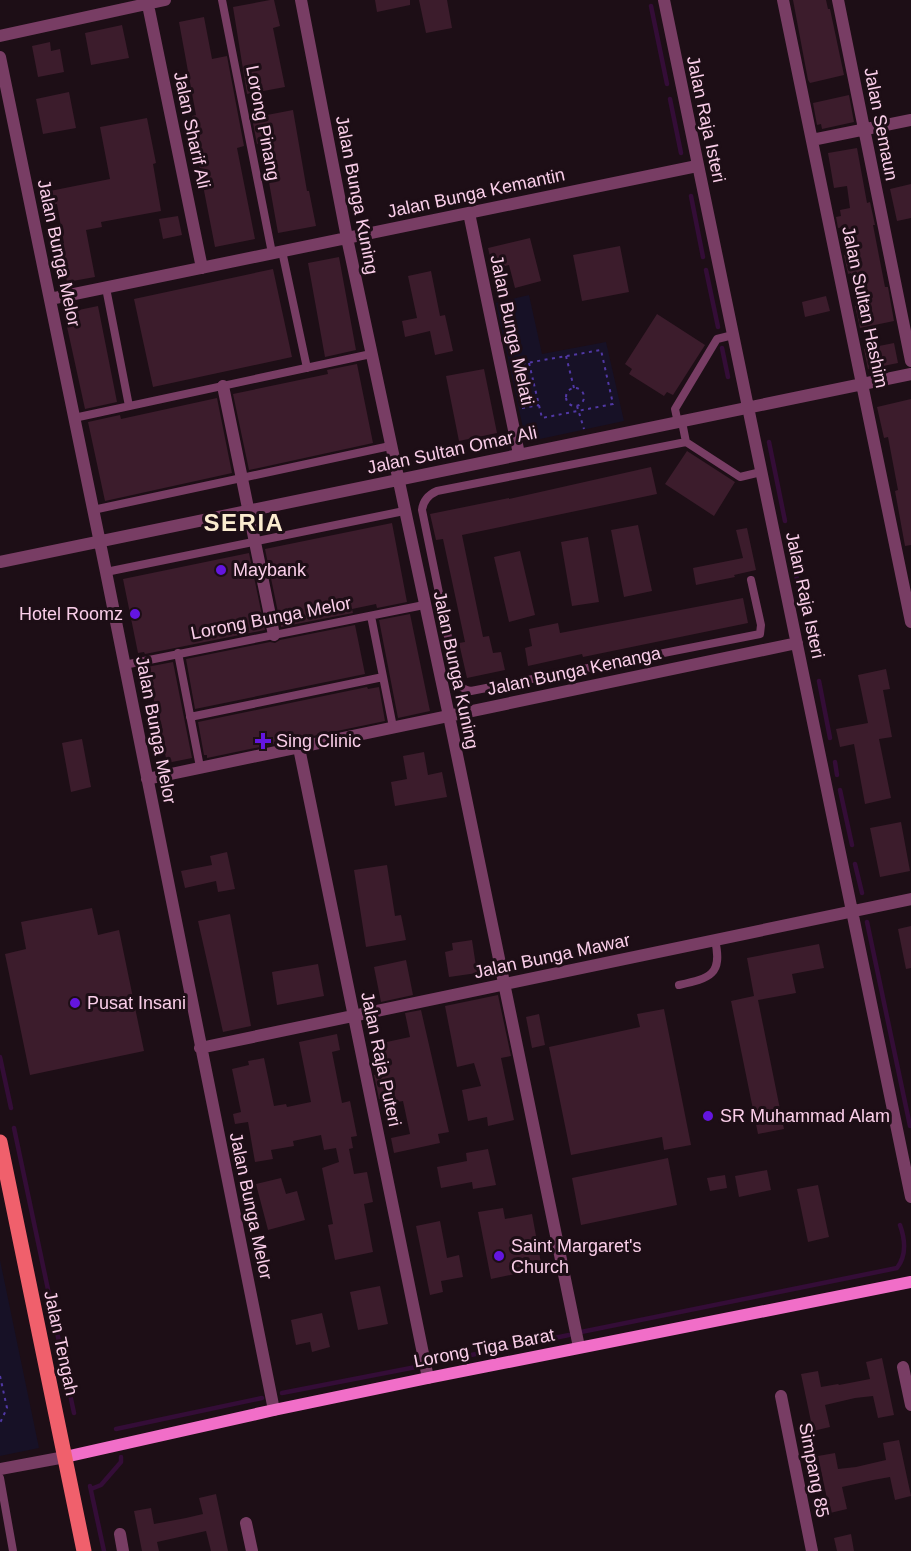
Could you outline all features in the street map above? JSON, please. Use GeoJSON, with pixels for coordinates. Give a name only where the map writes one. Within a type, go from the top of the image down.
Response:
{"type":"FeatureCollection","features":[{"type":"Feature","properties":{"kind":"main road","name":"Jalan Tengah"},"geometry":{"type":"LineString","coordinates":[[0,1143],[84,1551]]}},
{"type":"Feature","properties":{"kind":"main road","name":"Lorong Tiga Barat"},"geometry":{"type":"LineString","coordinates":[[65,1457],[428,1378],[911,1282]]}},
{"type":"Feature","properties":{"kind":"street"},"geometry":{"type":"LineString","coordinates":[[0,36],[147,2],[165,0]]}},
{"type":"Feature","properties":{"kind":"street","name":"Jalan Bunga Kuning"},"geometry":{"type":"LineString","coordinates":[[302,0],[347,238],[449,716],[579,1347]]}},
{"type":"Feature","properties":{"kind":"street","name":"Jalan Raja Isteri"},"geometry":{"type":"LineString","coordinates":[[664,0],[911,1197]]}},
{"type":"Feature","properties":{"kind":"street","name":"Jalan Sultan Hashim"},"geometry":{"type":"LineString","coordinates":[[783,0],[911,622]]}},
{"type":"Feature","properties":{"kind":"street","name":"Jalan Semaun"},"geometry":{"type":"LineString","coordinates":[[838,0],[911,361]]}},
{"type":"Feature","properties":{"kind":"street","name":"Jalan Sharif Ali"},"geometry":{"type":"LineString","coordinates":[[147,2],[202,268]]}},
{"type":"Feature","properties":{"kind":"street","name":"Jalan Bunga Melor"},"geometry":{"type":"LineString","coordinates":[[0,57],[274,1410]]}},
{"type":"Feature","properties":{"kind":"street"},"geometry":{"type":"LineString","coordinates":[[812,140],[911,120]]}},
{"type":"Feature","properties":{"kind":"street","name":"Jalan Bunga Kemantin"},"geometry":{"type":"LineString","coordinates":[[50,299],[697,166]]}},
{"type":"Feature","properties":{"kind":"street","name":"Jalan Bunga Melati"},"geometry":{"type":"LineString","coordinates":[[469,213],[519,454]]}},
{"type":"Feature","properties":{"kind":"street","name":"Jalan Sultan Omar Ali"},"geometry":{"type":"LineString","coordinates":[[0,562],[911,374]]}},
{"type":"Feature","properties":{"kind":"street"},"geometry":{"type":"LineString","coordinates":[[223,386],[274,635]]}},
{"type":"Feature","properties":{"kind":"street","name":"Jalan Bunga Kenanga"},"geometry":{"type":"LineString","coordinates":[[147,779],[797,643]]}},
{"type":"Feature","properties":{"kind":"street","name":"Jalan Raja Puteri"},"geometry":{"type":"LineString","coordinates":[[299,747],[428,1378]]}},
{"type":"Feature","properties":{"kind":"street","name":"Jalan Bunga Mawar"},"geometry":{"type":"LineString","coordinates":[[200,1048],[911,899]]}},
{"type":"Feature","properties":{"kind":"street"},"geometry":{"type":"LineString","coordinates":[[903,1367],[911,1405]]}},
{"type":"Feature","properties":{"kind":"street","name":"Simpang 85"},"geometry":{"type":"LineString","coordinates":[[781,1396],[812,1551]]}},
{"type":"Feature","properties":{"kind":"street"},"geometry":{"type":"LineString","coordinates":[[0,1469],[65,1457]]}},
{"type":"Feature","properties":{"kind":"street"},"geometry":{"type":"LineString","coordinates":[[246,1523],[252,1551]]}},
{"type":"Feature","properties":{"kind":"street"},"geometry":{"type":"LineString","coordinates":[[120,1534],[123,1551]]}},
{"type":"Feature","properties":{"kind":"lane","name":"Lorong Pinang"},"geometry":{"type":"LineString","coordinates":[[222,0],[277,252],[307,368]]}},
{"type":"Feature","properties":{"kind":"lane"},"geometry":{"type":"LineString","coordinates":[[105,288],[129,406]]}},
{"type":"Feature","properties":{"kind":"lane"},"geometry":{"type":"LineString","coordinates":[[733,335],[717,339],[675,409],[686,442],[740,477],[761,472]]}},
{"type":"Feature","properties":{"kind":"lane"},"geometry":{"type":"LineString","coordinates":[[74,418],[371,354]]}},
{"type":"Feature","properties":{"kind":"lane"},"geometry":{"type":"LineString","coordinates":[[686,442],[437,491],[426,499],[422,510],[459,684],[463,689],[479,690],[760,634],[761,625],[751,580]]}},
{"type":"Feature","properties":{"kind":"lane"},"geometry":{"type":"LineString","coordinates":[[93,510],[390,446]]}},
{"type":"Feature","properties":{"kind":"lane"},"geometry":{"type":"LineString","coordinates":[[106,572],[404,511]]}},
{"type":"Feature","properties":{"kind":"lane","name":"Lorong Bunga Melor"},"geometry":{"type":"LineString","coordinates":[[124,665],[424,605]]}},
{"type":"Feature","properties":{"kind":"lane"},"geometry":{"type":"LineString","coordinates":[[371,616],[393,727]]}},
{"type":"Feature","properties":{"kind":"lane"},"geometry":{"type":"LineString","coordinates":[[178,653],[200,767]]}},
{"type":"Feature","properties":{"kind":"lane"},"geometry":{"type":"LineString","coordinates":[[190,717],[383,677]]}},
{"type":"Feature","properties":{"kind":"lane"},"geometry":{"type":"LineString","coordinates":[[680,985],[706,978],[713,973],[718,963],[715,940]]}},
{"type":"Feature","properties":{"kind":"lane"},"geometry":{"type":"LineString","coordinates":[[0,1478],[13,1551]]}},
{"type":"Feature","properties":{"kind":"path"},"geometry":{"type":"LineString","coordinates":[[515,365],[529,362],[601,350],[613,404],[542,418],[529,362]]}},
{"type":"Feature","properties":{"kind":"path"},"geometry":{"type":"LineString","coordinates":[[566,356],[574,388]]}},
{"type":"Feature","properties":{"kind":"path"},"geometry":{"type":"LineString","coordinates":[[505,386],[533,380]]}},
{"type":"Feature","properties":{"kind":"path"},"geometry":{"type":"LineString","coordinates":[[574,388],[582,391],[584,396],[582,402],[577,405],[571,405],[566,398],[567,393],[574,388]]}},
{"type":"Feature","properties":{"kind":"path"},"geometry":{"type":"LineString","coordinates":[[510,410],[539,405]]}},
{"type":"Feature","properties":{"kind":"path"},"geometry":{"type":"LineString","coordinates":[[577,405],[587,441]]}},
{"type":"Feature","properties":{"kind":"path"},"geometry":{"type":"LineString","coordinates":[[0,1376],[7,1408],[0,1423]]}},
{"type":"Feature","properties":{"kind":"shaded area"},"geometry":{"type":"Polygon","coordinates":[[[529,295],[542,354],[606,342],[624,421],[526,442],[496,303],[529,295]]]}},
{"type":"Feature","properties":{"kind":"shaded area"},"geometry":{"type":"Polygon","coordinates":[[[0,1260],[39,1448],[0,1456],[0,1260]]]}},
{"type":"Feature","properties":{"kind":"building"},"geometry":{"type":"Polygon","coordinates":[[[274,0],[280,26],[273,28],[285,87],[247,94],[233,7],[274,0]]]}},
{"type":"Feature","properties":{"kind":"building"},"geometry":{"type":"Polygon","coordinates":[[[375,0],[410,0],[410,5],[377,12],[375,0]]]}},
{"type":"Feature","properties":{"kind":"building"},"geometry":{"type":"Polygon","coordinates":[[[419,0],[447,0],[452,28],[426,33],[419,0]]]}},
{"type":"Feature","properties":{"kind":"building"},"geometry":{"type":"Polygon","coordinates":[[[793,0],[826,0],[844,75],[810,83],[793,0]]]}},
{"type":"Feature","properties":{"kind":"building"},"geometry":{"type":"Polygon","coordinates":[[[204,17],[212,59],[227,56],[244,146],[237,148],[255,239],[215,247],[199,165],[202,165],[192,116],[196,115],[179,22],[204,17]]]}},
{"type":"Feature","properties":{"kind":"building"},"geometry":{"type":"Polygon","coordinates":[[[122,25],[129,58],[91,65],[85,33],[122,25]]]}},
{"type":"Feature","properties":{"kind":"building"},"geometry":{"type":"Polygon","coordinates":[[[50,42],[51,51],[60,49],[64,72],[38,77],[32,46],[50,42]]]}},
{"type":"Feature","properties":{"kind":"building"},"geometry":{"type":"Polygon","coordinates":[[[69,92],[76,128],[43,134],[36,99],[69,92]]]}},
{"type":"Feature","properties":{"kind":"building"},"geometry":{"type":"Polygon","coordinates":[[[849,95],[854,122],[822,129],[821,124],[817,125],[813,103],[849,95]]]}},
{"type":"Feature","properties":{"kind":"building"},"geometry":{"type":"Polygon","coordinates":[[[293,110],[307,191],[309,191],[316,226],[278,233],[262,143],[257,144],[252,118],[293,110]]]}},
{"type":"Feature","properties":{"kind":"building"},"geometry":{"type":"Polygon","coordinates":[[[147,118],[156,163],[153,164],[161,211],[101,222],[102,227],[86,230],[95,277],[67,282],[60,244],[64,243],[57,204],[43,207],[40,193],[110,179],[100,127],[147,118]]]}},
{"type":"Feature","properties":{"kind":"building"},"geometry":{"type":"Polygon","coordinates":[[[857,148],[894,321],[860,328],[855,306],[870,303],[864,277],[852,280],[851,273],[848,274],[844,255],[850,254],[845,227],[838,228],[836,217],[841,216],[840,210],[850,208],[847,186],[834,188],[828,153],[857,148]]]}},
{"type":"Feature","properties":{"kind":"building"},"geometry":{"type":"Polygon","coordinates":[[[911,184],[911,218],[897,221],[890,189],[911,184]]]}},
{"type":"Feature","properties":{"kind":"building"},"geometry":{"type":"Polygon","coordinates":[[[178,216],[182,235],[163,239],[159,219],[178,216]]]}},
{"type":"Feature","properties":{"kind":"building"},"geometry":{"type":"Polygon","coordinates":[[[530,238],[541,281],[515,288],[509,265],[493,269],[488,248],[530,238]]]}},
{"type":"Feature","properties":{"kind":"building"},"geometry":{"type":"Polygon","coordinates":[[[620,246],[629,292],[582,301],[573,255],[620,246]]]}},
{"type":"Feature","properties":{"kind":"building"},"geometry":{"type":"Polygon","coordinates":[[[339,257],[356,350],[325,357],[308,263],[339,257]]]}},
{"type":"Feature","properties":{"kind":"building"},"geometry":{"type":"Polygon","coordinates":[[[273,269],[292,357],[153,387],[134,299],[273,269]]]}},
{"type":"Feature","properties":{"kind":"building"},"geometry":{"type":"Polygon","coordinates":[[[431,271],[440,316],[445,315],[453,351],[435,355],[430,331],[405,337],[402,321],[417,318],[408,276],[431,271]]]}},
{"type":"Feature","properties":{"kind":"building"},"geometry":{"type":"Polygon","coordinates":[[[826,296],[830,311],[805,317],[802,302],[826,296]]]}},
{"type":"Feature","properties":{"kind":"building"},"geometry":{"type":"Polygon","coordinates":[[[98,306],[117,402],[85,409],[64,313],[98,306]]]}},
{"type":"Feature","properties":{"kind":"building"},"geometry":{"type":"Polygon","coordinates":[[[657,314],[705,345],[673,395],[667,392],[664,396],[629,374],[632,369],[625,364],[657,314]]]}},
{"type":"Feature","properties":{"kind":"building"},"geometry":{"type":"Polygon","coordinates":[[[894,343],[898,363],[868,369],[864,349],[894,343]]]}},
{"type":"Feature","properties":{"kind":"building"},"geometry":{"type":"Polygon","coordinates":[[[357,364],[373,443],[249,470],[233,394],[328,374],[327,370],[357,364]]]}},
{"type":"Feature","properties":{"kind":"building"},"geometry":{"type":"Polygon","coordinates":[[[484,369],[497,433],[459,441],[446,376],[484,369]]]}},
{"type":"Feature","properties":{"kind":"building"},"geometry":{"type":"Polygon","coordinates":[[[217,398],[232,473],[105,501],[88,422],[120,415],[121,419],[217,398]]]}},
{"type":"Feature","properties":{"kind":"building"},"geometry":{"type":"Polygon","coordinates":[[[911,399],[911,545],[905,546],[888,437],[884,438],[877,407],[911,399]]]}},
{"type":"Feature","properties":{"kind":"building"},"geometry":{"type":"Polygon","coordinates":[[[687,451],[735,482],[714,516],[665,484],[687,451]]]}},
{"type":"Feature","properties":{"kind":"building"},"geometry":{"type":"Polygon","coordinates":[[[651,467],[657,494],[462,535],[483,637],[489,636],[493,653],[501,652],[505,670],[467,678],[459,643],[465,642],[443,539],[436,540],[430,514],[651,467]]]}},
{"type":"Feature","properties":{"kind":"building"},"geometry":{"type":"Polygon","coordinates":[[[392,523],[407,602],[377,608],[376,604],[352,609],[353,613],[281,627],[265,549],[392,523]]]}},
{"type":"Feature","properties":{"kind":"building"},"geometry":{"type":"Polygon","coordinates":[[[638,525],[652,591],[624,597],[611,530],[638,525]]]}},
{"type":"Feature","properties":{"kind":"building"},"geometry":{"type":"Polygon","coordinates":[[[747,528],[756,570],[696,585],[693,568],[743,558],[736,530],[747,528]]]}},
{"type":"Feature","properties":{"kind":"building"},"geometry":{"type":"Polygon","coordinates":[[[588,537],[599,602],[572,606],[561,542],[588,537]]]}},
{"type":"Feature","properties":{"kind":"building"},"geometry":{"type":"Polygon","coordinates":[[[520,551],[535,615],[509,622],[494,557],[520,551]]]}},
{"type":"Feature","properties":{"kind":"building"},"geometry":{"type":"Polygon","coordinates":[[[249,553],[265,630],[145,654],[144,652],[138,653],[123,579],[249,553]]]}},
{"type":"Feature","properties":{"kind":"building"},"geometry":{"type":"Polygon","coordinates":[[[743,598],[748,623],[528,666],[525,648],[532,646],[529,629],[558,623],[560,633],[743,598]]]}},
{"type":"Feature","properties":{"kind":"building"},"geometry":{"type":"Polygon","coordinates":[[[410,614],[430,711],[398,718],[379,620],[410,614]]]}},
{"type":"Feature","properties":{"kind":"building"},"geometry":{"type":"Polygon","coordinates":[[[355,625],[365,674],[195,709],[186,659],[270,642],[275,643],[280,640],[355,625]]]}},
{"type":"Feature","properties":{"kind":"building"},"geometry":{"type":"Polygon","coordinates":[[[173,662],[192,758],[167,763],[147,667],[173,662]]]}},
{"type":"Feature","properties":{"kind":"building"},"geometry":{"type":"Polygon","coordinates":[[[886,669],[890,689],[883,690],[892,737],[879,739],[891,798],[865,804],[854,744],[840,747],[836,729],[868,723],[858,675],[886,669]]]}},
{"type":"Feature","properties":{"kind":"building"},"geometry":{"type":"Polygon","coordinates":[[[367,687],[368,689],[379,687],[385,721],[207,758],[207,755],[204,755],[198,722],[367,687]]]}},
{"type":"Feature","properties":{"kind":"building"},"geometry":{"type":"Polygon","coordinates":[[[82,739],[91,787],[71,792],[62,743],[82,739]]]}},
{"type":"Feature","properties":{"kind":"building"},"geometry":{"type":"Polygon","coordinates":[[[424,752],[428,775],[442,772],[447,797],[395,806],[391,782],[407,779],[403,756],[424,752]]]}},
{"type":"Feature","properties":{"kind":"building"},"geometry":{"type":"Polygon","coordinates":[[[901,822],[910,871],[880,877],[870,828],[901,822]]]}},
{"type":"Feature","properties":{"kind":"building"},"geometry":{"type":"Polygon","coordinates":[[[227,852],[235,889],[218,892],[216,881],[185,888],[181,871],[212,865],[210,856],[227,852]]]}},
{"type":"Feature","properties":{"kind":"building"},"geometry":{"type":"Polygon","coordinates":[[[387,865],[395,916],[401,915],[406,940],[366,947],[354,870],[387,865]]]}},
{"type":"Feature","properties":{"kind":"building","name":"Pusat Insani"},"geometry":{"type":"Polygon","coordinates":[[[92,908],[98,935],[119,930],[144,1051],[30,1075],[5,954],[26,949],[21,922],[92,908]]]}},
{"type":"Feature","properties":{"kind":"building"},"geometry":{"type":"Polygon","coordinates":[[[230,914],[251,1026],[223,1032],[198,921],[230,914]]]}},
{"type":"Feature","properties":{"kind":"building"},"geometry":{"type":"Polygon","coordinates":[[[911,926],[911,968],[906,969],[898,929],[911,926]]]}},
{"type":"Feature","properties":{"kind":"building"},"geometry":{"type":"Polygon","coordinates":[[[472,940],[477,973],[449,977],[445,952],[453,950],[452,943],[472,940]]]}},
{"type":"Feature","properties":{"kind":"building"},"geometry":{"type":"Polygon","coordinates":[[[819,944],[824,968],[792,974],[796,993],[758,1000],[784,1129],[758,1134],[731,1001],[754,996],[747,958],[819,944]]]}},
{"type":"Feature","properties":{"kind":"building"},"geometry":{"type":"Polygon","coordinates":[[[406,960],[413,995],[381,1002],[374,967],[406,960]]]}},
{"type":"Feature","properties":{"kind":"building"},"geometry":{"type":"Polygon","coordinates":[[[318,964],[324,996],[277,1005],[272,972],[318,964]]]}},
{"type":"Feature","properties":{"kind":"building"},"geometry":{"type":"Polygon","coordinates":[[[498,995],[511,1056],[501,1058],[514,1120],[488,1126],[487,1117],[468,1121],[462,1090],[481,1086],[474,1063],[457,1067],[445,1006],[498,995]]]}},
{"type":"Feature","properties":{"kind":"building"},"geometry":{"type":"Polygon","coordinates":[[[664,1009],[691,1145],[664,1150],[662,1137],[571,1155],[549,1047],[640,1027],[637,1014],[664,1009]]]}},
{"type":"Feature","properties":{"kind":"building"},"geometry":{"type":"Polygon","coordinates":[[[421,1010],[449,1132],[438,1134],[440,1143],[394,1153],[391,1138],[410,1134],[403,1101],[391,1103],[389,1097],[379,1099],[374,1075],[388,1072],[382,1043],[410,1037],[405,1013],[421,1010]]]}},
{"type":"Feature","properties":{"kind":"building"},"geometry":{"type":"Polygon","coordinates":[[[539,1014],[545,1045],[532,1048],[526,1017],[539,1014]]]}},
{"type":"Feature","properties":{"kind":"building"},"geometry":{"type":"Polygon","coordinates":[[[337,1034],[340,1050],[332,1052],[342,1103],[350,1101],[357,1136],[351,1137],[353,1148],[349,1149],[354,1174],[367,1172],[373,1202],[364,1204],[373,1252],[335,1260],[328,1225],[333,1224],[322,1168],[339,1162],[336,1148],[324,1150],[321,1135],[293,1141],[294,1146],[271,1150],[273,1159],[255,1162],[248,1122],[235,1124],[233,1114],[241,1112],[232,1069],[249,1065],[248,1061],[264,1058],[274,1106],[286,1104],[287,1107],[311,1102],[299,1042],[337,1034]]]}},
{"type":"Feature","properties":{"kind":"building"},"geometry":{"type":"Polygon","coordinates":[[[488,1149],[496,1185],[473,1189],[472,1182],[441,1188],[437,1167],[467,1161],[466,1153],[488,1149]]]}},
{"type":"Feature","properties":{"kind":"building"},"geometry":{"type":"Polygon","coordinates":[[[668,1158],[677,1205],[581,1225],[572,1178],[668,1158]]]}},
{"type":"Feature","properties":{"kind":"building"},"geometry":{"type":"Polygon","coordinates":[[[767,1170],[771,1190],[739,1197],[735,1176],[767,1170]]]}},
{"type":"Feature","properties":{"kind":"building"},"geometry":{"type":"Polygon","coordinates":[[[725,1175],[727,1188],[710,1191],[707,1178],[725,1175]]]}},
{"type":"Feature","properties":{"kind":"building"},"geometry":{"type":"Polygon","coordinates":[[[281,1178],[286,1194],[297,1191],[305,1220],[268,1230],[256,1184],[281,1178]]]}},
{"type":"Feature","properties":{"kind":"building"},"geometry":{"type":"Polygon","coordinates":[[[818,1185],[829,1237],[808,1242],[797,1189],[818,1185]]]}},
{"type":"Feature","properties":{"kind":"building"},"geometry":{"type":"Polygon","coordinates":[[[503,1208],[505,1219],[532,1214],[541,1263],[514,1268],[515,1274],[491,1279],[478,1212],[503,1208]]]}},
{"type":"Feature","properties":{"kind":"building"},"geometry":{"type":"Polygon","coordinates":[[[440,1221],[447,1258],[459,1255],[463,1277],[441,1281],[443,1292],[430,1295],[416,1226],[440,1221]]]}},
{"type":"Feature","properties":{"kind":"building"},"geometry":{"type":"Polygon","coordinates":[[[380,1286],[388,1324],[358,1330],[350,1292],[380,1286]]]}},
{"type":"Feature","properties":{"kind":"building"},"geometry":{"type":"Polygon","coordinates":[[[322,1313],[330,1347],[312,1352],[310,1342],[296,1345],[291,1320],[322,1313]]]}},
{"type":"Feature","properties":{"kind":"building"},"geometry":{"type":"Polygon","coordinates":[[[882,1358],[894,1415],[878,1418],[873,1396],[855,1398],[825,1405],[830,1427],[813,1431],[801,1374],[818,1371],[821,1387],[870,1379],[866,1362],[882,1358]]]}},
{"type":"Feature","properties":{"kind":"building"},"geometry":{"type":"Polygon","coordinates":[[[899,1440],[911,1496],[895,1500],[890,1477],[873,1480],[842,1487],[847,1509],[830,1513],[818,1456],[835,1453],[838,1469],[856,1467],[886,1460],[883,1443],[899,1440]]]}},
{"type":"Feature","properties":{"kind":"building"},"geometry":{"type":"Polygon","coordinates":[[[216,1494],[228,1551],[211,1551],[206,1531],[157,1542],[159,1551],[142,1551],[134,1511],[151,1508],[154,1524],[186,1518],[203,1514],[199,1498],[216,1494]]]}},
{"type":"Feature","properties":{"kind":"building"},"geometry":{"type":"Polygon","coordinates":[[[851,1534],[854,1551],[837,1551],[834,1538],[851,1534]]]}},
{"type":"Feature","properties":{"kind":"waterway"},"geometry":{"type":"LineString","coordinates":[[651,6],[667,84]]}},
{"type":"Feature","properties":{"kind":"waterway"},"geometry":{"type":"LineString","coordinates":[[670,99],[681,153]]}},
{"type":"Feature","properties":{"kind":"waterway"},"geometry":{"type":"LineString","coordinates":[[691,196],[703,257]]}},
{"type":"Feature","properties":{"kind":"waterway"},"geometry":{"type":"LineString","coordinates":[[706,270],[718,327]]}},
{"type":"Feature","properties":{"kind":"waterway"},"geometry":{"type":"LineString","coordinates":[[722,348],[728,377]]}},
{"type":"Feature","properties":{"kind":"waterway"},"geometry":{"type":"LineString","coordinates":[[769,442],[785,521]]}},
{"type":"Feature","properties":{"kind":"waterway"},"geometry":{"type":"LineString","coordinates":[[788,535],[804,614]]}},
{"type":"Feature","properties":{"kind":"waterway"},"geometry":{"type":"LineString","coordinates":[[807,629],[813,658]]}},
{"type":"Feature","properties":{"kind":"waterway"},"geometry":{"type":"LineString","coordinates":[[819,681],[830,738]]}},
{"type":"Feature","properties":{"kind":"waterway"},"geometry":{"type":"LineString","coordinates":[[835,762],[837,775]]}},
{"type":"Feature","properties":{"kind":"waterway"},"geometry":{"type":"LineString","coordinates":[[840,790],[852,845]]}},
{"type":"Feature","properties":{"kind":"waterway"},"geometry":{"type":"LineString","coordinates":[[855,864],[862,893]]}},
{"type":"Feature","properties":{"kind":"waterway"},"geometry":{"type":"LineString","coordinates":[[867,922],[910,1126]]}},
{"type":"Feature","properties":{"kind":"waterway"},"geometry":{"type":"LineString","coordinates":[[0,1057],[11,1108]]}},
{"type":"Feature","properties":{"kind":"waterway"},"geometry":{"type":"LineString","coordinates":[[14,1128],[74,1413]]}},
{"type":"Feature","properties":{"kind":"waterway"},"geometry":{"type":"LineString","coordinates":[[581,1332],[897,1268],[904,1247],[900,1225]]}},
{"type":"Feature","properties":{"kind":"waterway"},"geometry":{"type":"LineString","coordinates":[[432,1363],[569,1335]]}},
{"type":"Feature","properties":{"kind":"waterway"},"geometry":{"type":"LineString","coordinates":[[282,1393],[416,1367]]}},
{"type":"Feature","properties":{"kind":"waterway"},"geometry":{"type":"LineString","coordinates":[[116,1429],[262,1398]]}},
{"type":"Feature","properties":{"kind":"waterway"},"geometry":{"type":"LineString","coordinates":[[91,1489],[101,1485],[121,1462],[121,1457]]}},
{"type":"Feature","properties":{"kind":"waterway"},"geometry":{"type":"LineString","coordinates":[[90,1486],[104,1551]]}},
{"type":"Feature","properties":{"kind":"place","name":"Maybank"},"geometry":{"type":"Point","coordinates":[221,570]}},
{"type":"Feature","properties":{"kind":"place","name":"Hotel Roomz"},"geometry":{"type":"Point","coordinates":[135,614]}},
{"type":"Feature","properties":{"kind":"place","name":"Sing Clinic"},"geometry":{"type":"Point","coordinates":[263,741]}},
{"type":"Feature","properties":{"kind":"place","name":"Pusat Insani"},"geometry":{"type":"Point","coordinates":[75,1003]}},
{"type":"Feature","properties":{"kind":"place","name":"SR Muhammad Alam"},"geometry":{"type":"Point","coordinates":[708,1116]}},
{"type":"Feature","properties":{"kind":"place","name":"Saint Margaret's Church"},"geometry":{"type":"Point","coordinates":[499,1256]}},
{"type":"Feature","properties":{"kind":"district","name":"SERIA"},"geometry":{"type":"Point","coordinates":[244,523]}}]}
